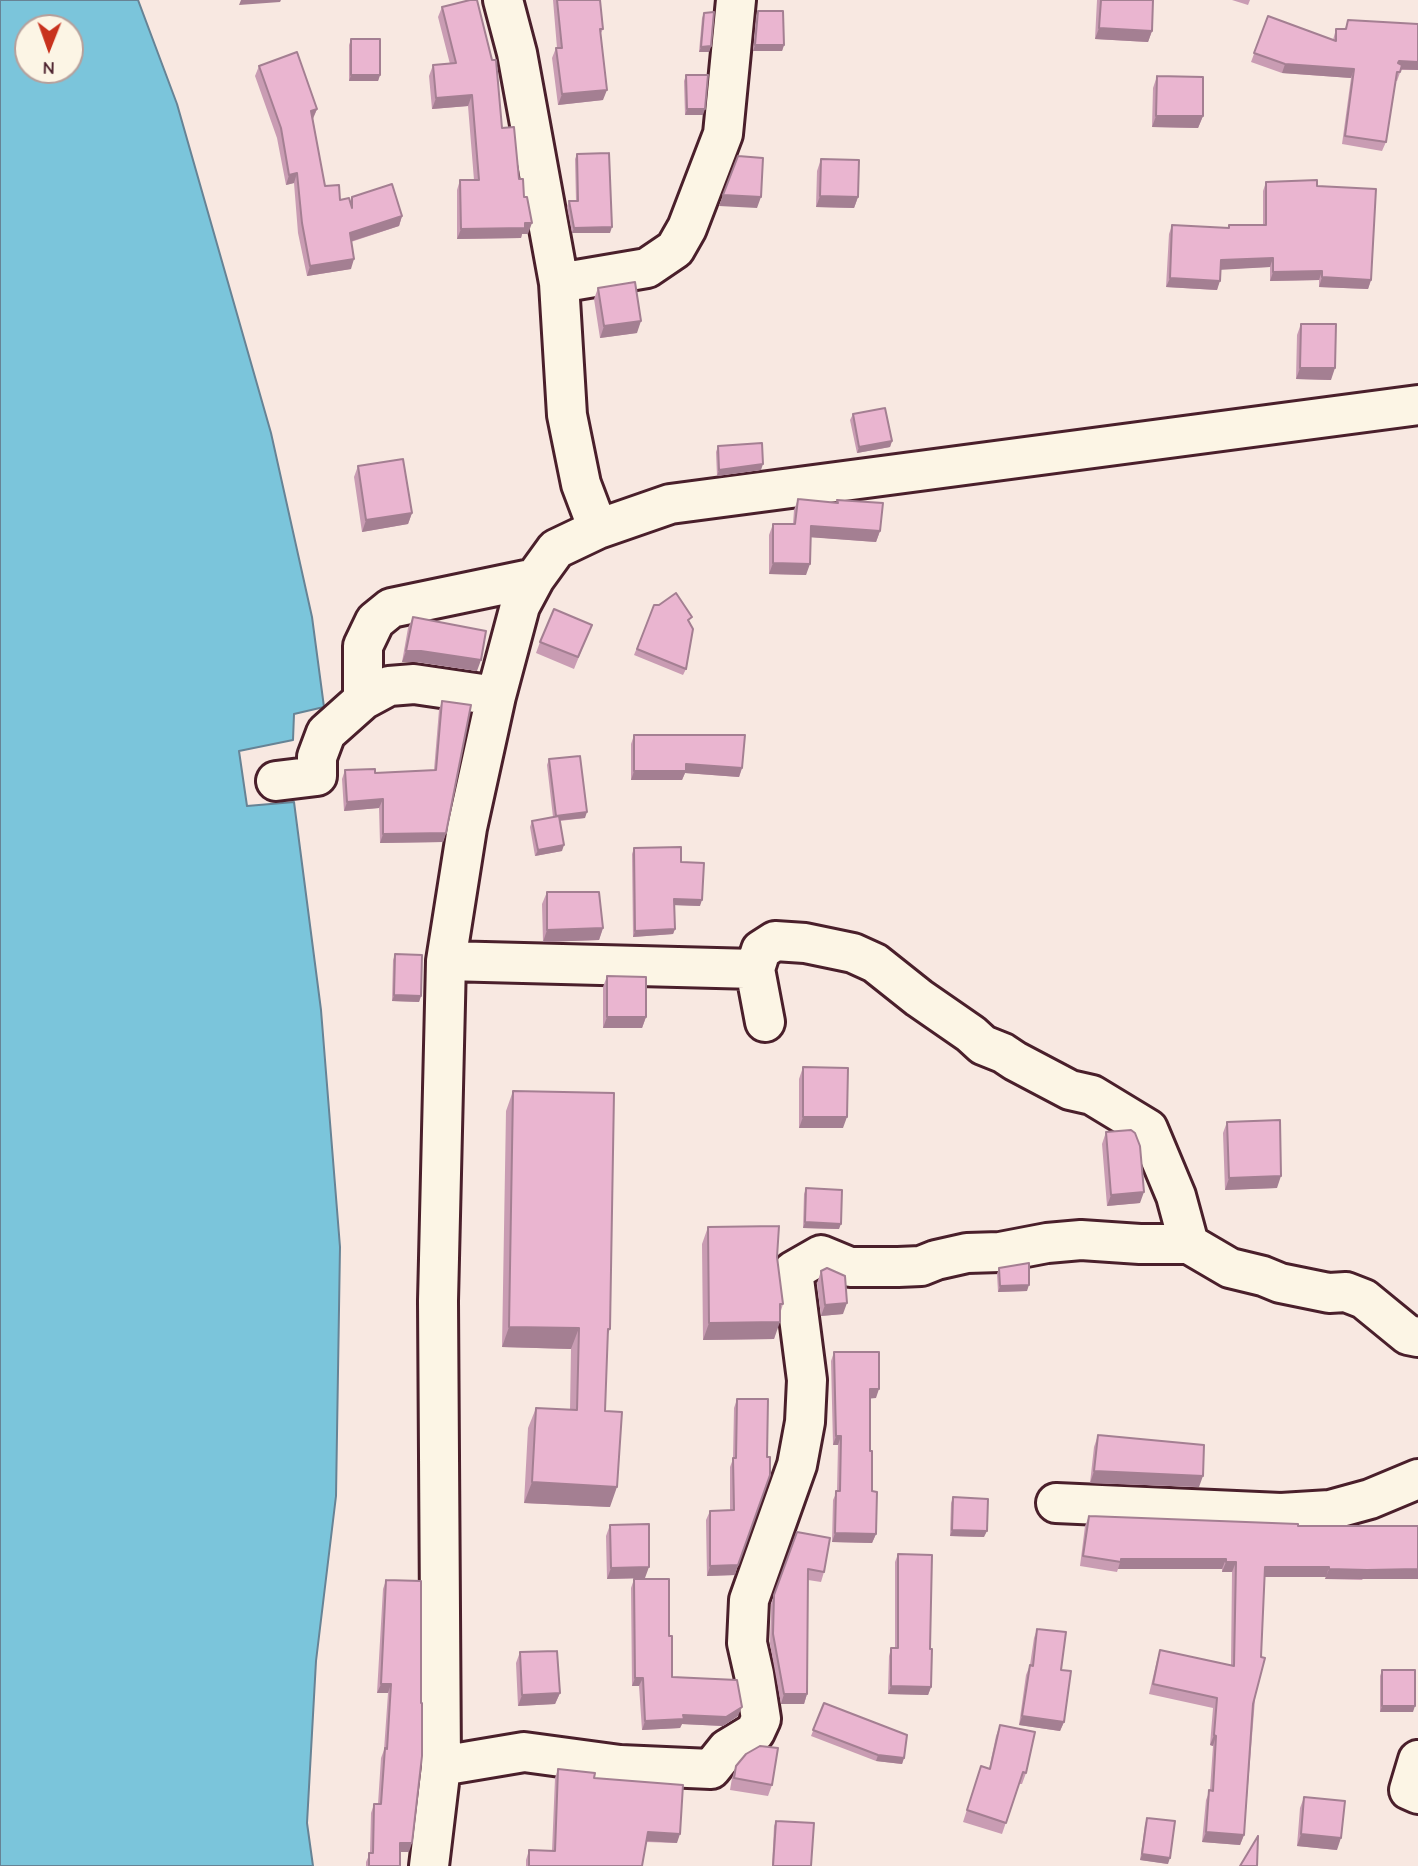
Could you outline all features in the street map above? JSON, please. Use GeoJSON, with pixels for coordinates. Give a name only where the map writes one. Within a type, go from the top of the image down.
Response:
{"type":"FeatureCollection","features":[{"type":"Feature","properties":{"kind":"street"},"geometry":{"type":"LineString","coordinates":[[503,0],[517,53],[559,283],[567,415],[581,484],[598,529]]}},
{"type":"Feature","properties":{"kind":"street"},"geometry":{"type":"LineString","coordinates":[[559,283],[647,268],[675,249],[687,229],[723,134],[736,0]]}},
{"type":"Feature","properties":{"kind":"street"},"geometry":{"type":"LineString","coordinates":[[429,1866],[441,1766],[438,1301],[446,961],[467,828],[496,696],[520,607],[535,578],[556,549],[598,529],[670,504],[1418,405]]}},
{"type":"Feature","properties":{"kind":"street"},"geometry":{"type":"LineString","coordinates":[[363,700],[363,646],[375,621],[391,608],[535,578]]}},
{"type":"Feature","properties":{"kind":"street"},"geometry":{"type":"LineString","coordinates":[[276,781],[317,776],[317,757],[326,733],[363,700],[389,686],[414,684],[496,696]]}},
{"type":"Feature","properties":{"kind":"street"},"geometry":{"type":"LineString","coordinates":[[765,1022],[755,969],[761,950],[775,941],[805,943],[853,953],[875,963],[983,1045],[1070,1090],[1092,1095],[1148,1129],[1177,1196],[1189,1244]]}},
{"type":"Feature","properties":{"kind":"street"},"geometry":{"type":"LineString","coordinates":[[446,961],[755,969]]}},
{"type":"Feature","properties":{"kind":"street"},"geometry":{"type":"LineString","coordinates":[[441,1766],[524,1752],[620,1765],[711,1769],[727,1749],[755,1732],[761,1719],[747,1643],[749,1600],[797,1465],[805,1422],[807,1380],[793,1271],[821,1255],[850,1267],[898,1267],[921,1266],[967,1253],[1000,1252],[1081,1240],[1189,1244],[1230,1268],[1280,1283],[1329,1293],[1346,1292],[1364,1299],[1408,1335],[1418,1337]]}},
{"type":"Feature","properties":{"kind":"street"},"geometry":{"type":"LineString","coordinates":[[1056,1503],[1281,1513],[1317,1511],[1370,1499],[1418,1479]]}},
{"type":"Feature","properties":{"kind":"street"},"geometry":{"type":"LineString","coordinates":[[1418,1760],[1409,1790],[1418,1794]]}},
{"type":"Feature","properties":{"kind":"water"},"geometry":{"type":"Polygon","coordinates":[[[0,0],[138,0],[177,104],[271,433],[312,617],[324,707],[294,714],[293,740],[239,751],[247,806],[294,802],[321,1010],[340,1247],[336,1496],[316,1661],[307,1823],[313,1866],[0,1866],[0,0]]]}},
{"type":"Feature","properties":{"kind":"building"},"geometry":{"type":"Polygon","coordinates":[[[477,0],[492,60],[496,60],[502,128],[514,127],[519,179],[523,179],[524,197],[527,197],[532,223],[525,223],[525,228],[461,229],[460,180],[479,180],[472,95],[436,98],[433,65],[456,63],[442,7],[477,0]]]}},
{"type":"Feature","properties":{"kind":"building"},"geometry":{"type":"Polygon","coordinates":[[[557,0],[600,0],[603,29],[600,29],[607,90],[562,94],[556,48],[562,48],[557,0]]]}},
{"type":"Feature","properties":{"kind":"building"},"geometry":{"type":"Polygon","coordinates":[[[1101,0],[1153,0],[1152,31],[1099,28],[1101,0]]]}},
{"type":"Feature","properties":{"kind":"building"},"geometry":{"type":"Polygon","coordinates":[[[758,11],[783,11],[784,45],[755,45],[758,11]]]}},
{"type":"Feature","properties":{"kind":"building"},"geometry":{"type":"Polygon","coordinates":[[[714,12],[711,46],[701,47],[704,13],[714,12]]]}},
{"type":"Feature","properties":{"kind":"building"},"geometry":{"type":"Polygon","coordinates":[[[1268,16],[1336,41],[1336,29],[1346,29],[1348,20],[1418,24],[1418,62],[1398,63],[1402,65],[1400,72],[1397,72],[1386,142],[1345,136],[1354,69],[1285,64],[1254,53],[1268,16]]]}},
{"type":"Feature","properties":{"kind":"building"},"geometry":{"type":"Polygon","coordinates":[[[351,39],[380,39],[380,75],[351,75],[351,39]]]}},
{"type":"Feature","properties":{"kind":"building"},"geometry":{"type":"Polygon","coordinates":[[[297,52],[317,109],[311,111],[325,186],[339,185],[340,200],[349,198],[352,208],[352,197],[392,184],[402,216],[350,233],[354,259],[310,266],[297,173],[289,175],[281,128],[259,66],[297,52]]]}},
{"type":"Feature","properties":{"kind":"building"},"geometry":{"type":"Polygon","coordinates":[[[686,75],[708,75],[705,109],[687,109],[686,75]]]}},
{"type":"Feature","properties":{"kind":"building"},"geometry":{"type":"Polygon","coordinates":[[[1157,76],[1203,77],[1203,116],[1156,116],[1157,76]]]}},
{"type":"Feature","properties":{"kind":"building"},"geometry":{"type":"Polygon","coordinates":[[[609,153],[612,227],[574,228],[569,201],[578,201],[577,154],[609,153]]]}},
{"type":"Feature","properties":{"kind":"building"},"geometry":{"type":"Polygon","coordinates":[[[738,156],[763,158],[761,197],[723,195],[738,156]]]}},
{"type":"Feature","properties":{"kind":"building"},"geometry":{"type":"Polygon","coordinates":[[[821,159],[859,160],[858,197],[820,196],[821,159]]]}},
{"type":"Feature","properties":{"kind":"building"},"geometry":{"type":"Polygon","coordinates":[[[1317,180],[1317,186],[1376,189],[1371,280],[1322,277],[1322,271],[1273,272],[1273,258],[1221,260],[1220,281],[1170,278],[1172,225],[1229,228],[1229,225],[1266,225],[1266,182],[1317,180]]]}},
{"type":"Feature","properties":{"kind":"building"},"geometry":{"type":"Polygon","coordinates":[[[635,282],[641,321],[604,326],[598,288],[635,282]]]}},
{"type":"Feature","properties":{"kind":"building"},"geometry":{"type":"Polygon","coordinates":[[[1301,324],[1336,324],[1335,368],[1300,368],[1301,324]]]}},
{"type":"Feature","properties":{"kind":"building"},"geometry":{"type":"Polygon","coordinates":[[[885,408],[892,441],[859,447],[853,414],[885,408]]]}},
{"type":"Feature","properties":{"kind":"building"},"geometry":{"type":"Polygon","coordinates":[[[762,443],[763,464],[719,470],[718,446],[762,443]]]}},
{"type":"Feature","properties":{"kind":"building"},"geometry":{"type":"Polygon","coordinates":[[[403,459],[412,513],[366,520],[358,466],[403,459]]]}},
{"type":"Feature","properties":{"kind":"building"},"geometry":{"type":"Polygon","coordinates":[[[798,499],[838,503],[837,500],[883,503],[880,531],[811,526],[810,564],[773,563],[773,524],[795,524],[798,499]]]}},
{"type":"Feature","properties":{"kind":"building"},"geometry":{"type":"Polygon","coordinates":[[[676,593],[692,617],[688,620],[693,629],[686,669],[637,649],[654,605],[659,605],[676,593]]]}},
{"type":"Feature","properties":{"kind":"building"},"geometry":{"type":"Polygon","coordinates":[[[554,609],[592,625],[578,657],[540,642],[554,609]]]}},
{"type":"Feature","properties":{"kind":"building"},"geometry":{"type":"Polygon","coordinates":[[[413,617],[486,631],[481,660],[406,651],[413,617]]]}},
{"type":"Feature","properties":{"kind":"building"},"geometry":{"type":"Polygon","coordinates":[[[442,701],[471,705],[446,833],[383,834],[383,799],[347,802],[345,770],[375,769],[375,773],[436,770],[442,701]]]}},
{"type":"Feature","properties":{"kind":"building"},"geometry":{"type":"Polygon","coordinates":[[[634,735],[745,735],[742,768],[686,764],[686,771],[634,771],[634,735]]]}},
{"type":"Feature","properties":{"kind":"building"},"geometry":{"type":"Polygon","coordinates":[[[580,756],[587,812],[556,816],[549,759],[580,756]]]}},
{"type":"Feature","properties":{"kind":"building"},"geometry":{"type":"Polygon","coordinates":[[[559,816],[564,845],[538,850],[532,821],[559,816]]]}},
{"type":"Feature","properties":{"kind":"building"},"geometry":{"type":"Polygon","coordinates":[[[681,847],[681,862],[704,863],[702,900],[674,899],[675,929],[635,931],[634,848],[681,847]]]}},
{"type":"Feature","properties":{"kind":"building"},"geometry":{"type":"Polygon","coordinates":[[[547,892],[599,892],[603,928],[547,930],[547,892]]]}},
{"type":"Feature","properties":{"kind":"building"},"geometry":{"type":"Polygon","coordinates":[[[395,954],[422,955],[421,996],[394,995],[395,954]]]}},
{"type":"Feature","properties":{"kind":"building"},"geometry":{"type":"Polygon","coordinates":[[[607,976],[646,977],[646,1017],[607,1017],[607,976]]]}},
{"type":"Feature","properties":{"kind":"building"},"geometry":{"type":"Polygon","coordinates":[[[803,1067],[848,1068],[847,1117],[803,1117],[803,1067]]]}},
{"type":"Feature","properties":{"kind":"building"},"geometry":{"type":"Polygon","coordinates":[[[513,1091],[614,1093],[610,1329],[605,1411],[622,1412],[617,1487],[532,1482],[536,1408],[577,1410],[579,1328],[509,1327],[513,1091]]]}},
{"type":"Feature","properties":{"kind":"building"},"geometry":{"type":"Polygon","coordinates":[[[1280,1120],[1281,1176],[1229,1178],[1227,1122],[1280,1120]]]}},
{"type":"Feature","properties":{"kind":"building"},"geometry":{"type":"Polygon","coordinates":[[[1131,1130],[1140,1146],[1144,1192],[1111,1195],[1106,1132],[1131,1130]]]}},
{"type":"Feature","properties":{"kind":"building"},"geometry":{"type":"Polygon","coordinates":[[[806,1188],[842,1190],[841,1224],[805,1222],[806,1188]]]}},
{"type":"Feature","properties":{"kind":"building"},"geometry":{"type":"Polygon","coordinates":[[[779,1226],[777,1257],[783,1304],[780,1304],[780,1322],[709,1323],[708,1227],[779,1226]]]}},
{"type":"Feature","properties":{"kind":"building"},"geometry":{"type":"Polygon","coordinates":[[[1029,1263],[1029,1285],[1000,1286],[999,1268],[1029,1263]]]}},
{"type":"Feature","properties":{"kind":"building"},"geometry":{"type":"Polygon","coordinates":[[[827,1268],[845,1276],[847,1303],[825,1305],[821,1271],[827,1268]]]}},
{"type":"Feature","properties":{"kind":"building"},"geometry":{"type":"Polygon","coordinates":[[[834,1352],[879,1352],[879,1389],[870,1389],[872,1491],[877,1492],[876,1534],[835,1533],[836,1491],[840,1491],[841,1436],[836,1436],[834,1352]]]}},
{"type":"Feature","properties":{"kind":"building"},"geometry":{"type":"Polygon","coordinates":[[[737,1399],[768,1399],[767,1457],[770,1457],[770,1475],[738,1565],[710,1566],[710,1511],[734,1510],[733,1458],[736,1458],[737,1399]]]}},
{"type":"Feature","properties":{"kind":"building"},"geometry":{"type":"Polygon","coordinates":[[[1098,1435],[1204,1445],[1203,1476],[1094,1471],[1098,1435]]]}},
{"type":"Feature","properties":{"kind":"building"},"geometry":{"type":"Polygon","coordinates":[[[953,1497],[988,1499],[987,1531],[952,1530],[953,1497]]]}},
{"type":"Feature","properties":{"kind":"building"},"geometry":{"type":"Polygon","coordinates":[[[1089,1516],[1298,1526],[1418,1526],[1418,1569],[1265,1567],[1261,1657],[1265,1658],[1253,1704],[1244,1835],[1206,1832],[1209,1790],[1213,1791],[1217,1698],[1153,1684],[1160,1650],[1234,1666],[1236,1562],[1226,1562],[1226,1559],[1121,1559],[1121,1562],[1083,1556],[1089,1516]]]}},
{"type":"Feature","properties":{"kind":"building"},"geometry":{"type":"Polygon","coordinates":[[[649,1524],[649,1567],[611,1568],[610,1525],[649,1524]]]}},
{"type":"Feature","properties":{"kind":"building"},"geometry":{"type":"Polygon","coordinates":[[[797,1532],[830,1538],[824,1572],[808,1569],[807,1694],[784,1694],[773,1634],[774,1595],[797,1532]]]}},
{"type":"Feature","properties":{"kind":"building"},"geometry":{"type":"Polygon","coordinates":[[[898,1554],[932,1555],[931,1687],[891,1686],[891,1648],[898,1648],[898,1554]]]}},
{"type":"Feature","properties":{"kind":"building"},"geometry":{"type":"Polygon","coordinates":[[[634,1579],[669,1579],[672,1677],[737,1680],[742,1707],[726,1717],[683,1715],[684,1719],[645,1721],[643,1678],[635,1678],[634,1579]]]}},
{"type":"Feature","properties":{"kind":"building"},"geometry":{"type":"Polygon","coordinates":[[[386,1580],[421,1581],[422,1756],[412,1843],[400,1843],[400,1866],[369,1866],[369,1853],[373,1853],[374,1804],[381,1804],[391,1684],[381,1684],[386,1580]]]}},
{"type":"Feature","properties":{"kind":"building"},"geometry":{"type":"Polygon","coordinates":[[[1037,1629],[1066,1632],[1061,1670],[1071,1671],[1064,1722],[1022,1716],[1030,1665],[1033,1666],[1037,1629]]]}},
{"type":"Feature","properties":{"kind":"building"},"geometry":{"type":"Polygon","coordinates":[[[557,1651],[560,1693],[522,1695],[520,1652],[557,1651]]]}},
{"type":"Feature","properties":{"kind":"building"},"geometry":{"type":"Polygon","coordinates":[[[1382,1670],[1415,1670],[1415,1706],[1382,1706],[1382,1670]]]}},
{"type":"Feature","properties":{"kind":"building"},"geometry":{"type":"Polygon","coordinates":[[[824,1703],[907,1735],[904,1758],[878,1755],[813,1730],[824,1703]]]}},
{"type":"Feature","properties":{"kind":"building"},"geometry":{"type":"Polygon","coordinates":[[[1000,1725],[1035,1732],[1026,1773],[1023,1772],[1006,1823],[967,1810],[981,1766],[990,1769],[1000,1725]]]}},
{"type":"Feature","properties":{"kind":"building"},"geometry":{"type":"Polygon","coordinates":[[[760,1746],[778,1748],[772,1785],[734,1778],[736,1766],[746,1754],[760,1746]]]}},
{"type":"Feature","properties":{"kind":"building"},"geometry":{"type":"Polygon","coordinates":[[[558,1769],[595,1773],[594,1778],[683,1785],[680,1834],[648,1832],[642,1866],[529,1866],[529,1850],[555,1851],[558,1769]]]}},
{"type":"Feature","properties":{"kind":"building"},"geometry":{"type":"Polygon","coordinates":[[[1304,1797],[1345,1801],[1341,1838],[1301,1834],[1304,1797]]]}},
{"type":"Feature","properties":{"kind":"building"},"geometry":{"type":"Polygon","coordinates":[[[1147,1818],[1175,1821],[1170,1858],[1142,1854],[1147,1818]]]}},
{"type":"Feature","properties":{"kind":"building"},"geometry":{"type":"Polygon","coordinates":[[[776,1821],[814,1823],[811,1866],[773,1866],[776,1821]]]}},
{"type":"Feature","properties":{"kind":"building"},"geometry":{"type":"Polygon","coordinates":[[[1258,1836],[1257,1866],[1240,1866],[1258,1836]]]}}]}
